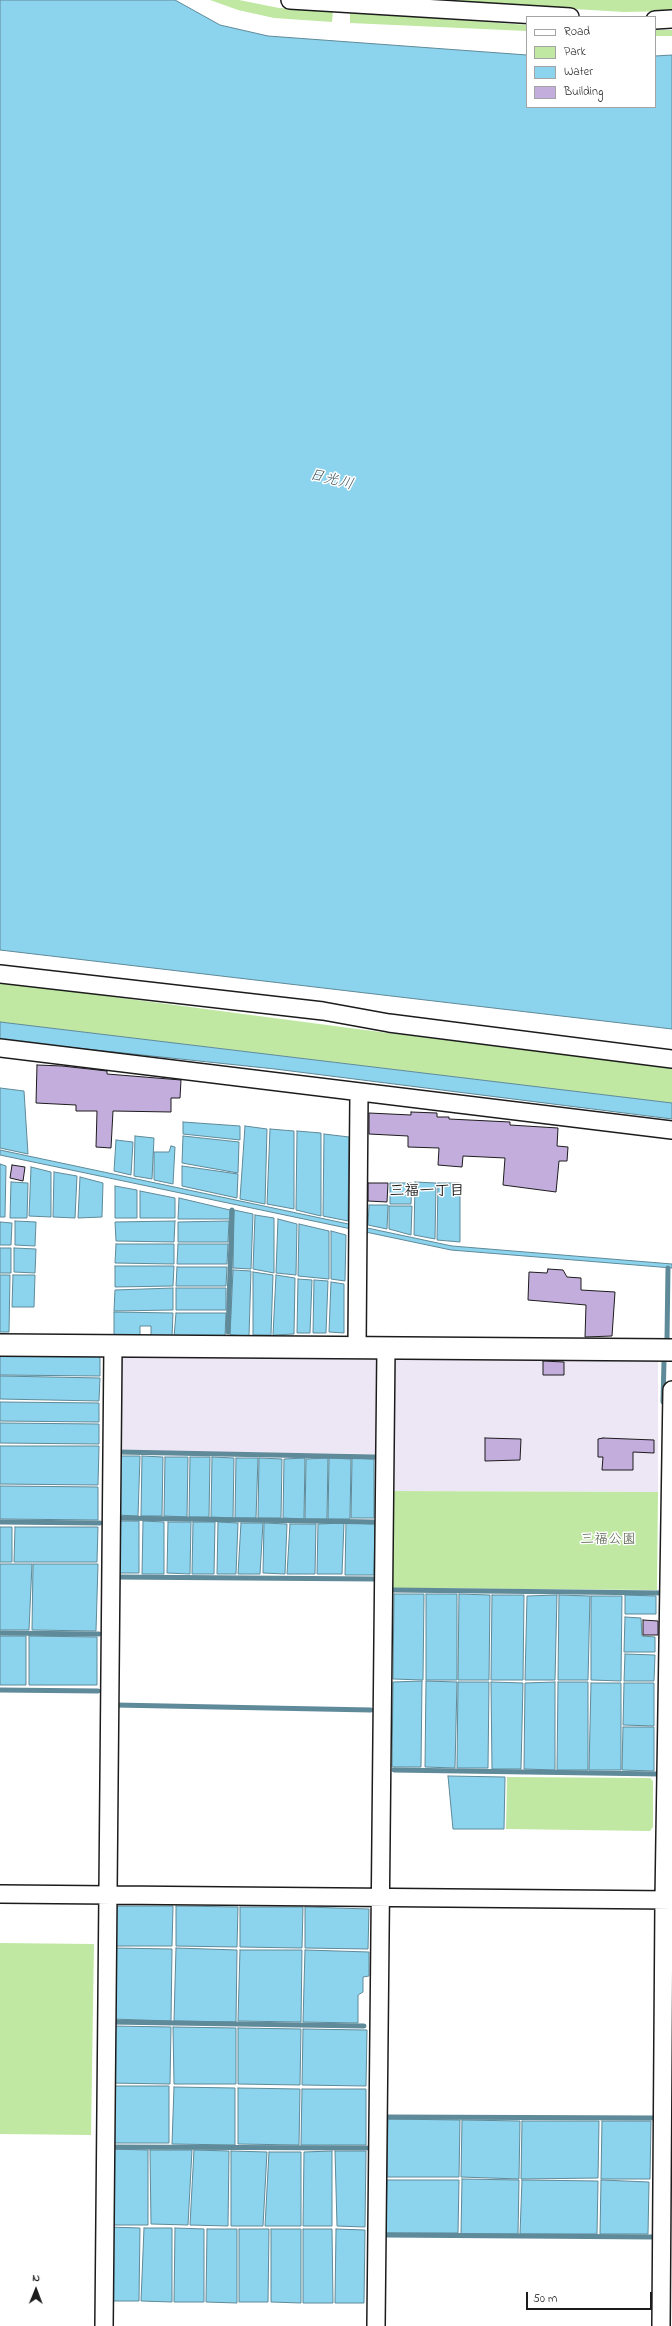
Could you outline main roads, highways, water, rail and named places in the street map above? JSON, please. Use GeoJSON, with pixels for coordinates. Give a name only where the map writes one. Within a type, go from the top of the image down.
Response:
{"type":"FeatureCollection","features":[{"type":"Feature","properties":{"kind":"water","name":"日光川"},"geometry":{"type":"Polygon","coordinates":[[[0,0],[175,0],[220,25],[268,36],[526,55],[526,108],[656,108],[656,56],[672,55],[672,1029],[0,950],[0,0]]]}},
{"type":"Feature","properties":{"kind":"water"},"geometry":{"type":"Polygon","coordinates":[[[0,1022],[672,1103],[672,1119],[275,1069],[0,1040],[0,1022]]]}},
{"type":"Feature","properties":{"kind":"water"},"geometry":{"type":"Polygon","coordinates":[[[0,1088],[24,1091],[28,1154],[0,1148],[0,1088]]]}},
{"type":"Feature","properties":{"kind":"water"},"geometry":{"type":"Polygon","coordinates":[[[183,1122],[240,1126],[240,1140],[183,1134],[183,1122]]]}},
{"type":"Feature","properties":{"kind":"water"},"geometry":{"type":"Polygon","coordinates":[[[245,1126],[267,1129],[265,1204],[240,1199],[245,1126]]]}},
{"type":"Feature","properties":{"kind":"water"},"geometry":{"type":"Polygon","coordinates":[[[270,1129],[294,1131],[294,1209],[267,1204],[270,1129]]]}},
{"type":"Feature","properties":{"kind":"water"},"geometry":{"type":"Polygon","coordinates":[[[297,1131],[321,1133],[321,1216],[296,1210],[297,1131]]]}},
{"type":"Feature","properties":{"kind":"water"},"geometry":{"type":"Polygon","coordinates":[[[324,1134],[349,1137],[348,1221],[323,1216],[324,1134]]]}},
{"type":"Feature","properties":{"kind":"water"},"geometry":{"type":"Polygon","coordinates":[[[135,1136],[154,1138],[152,1179],[134,1176],[135,1136]]]}},
{"type":"Feature","properties":{"kind":"water"},"geometry":{"type":"Polygon","coordinates":[[[183,1136],[239,1142],[238,1173],[182,1163],[183,1136]]]}},
{"type":"Feature","properties":{"kind":"water"},"geometry":{"type":"Polygon","coordinates":[[[116,1140],[133,1142],[131,1175],[114,1171],[116,1140]]]}},
{"type":"Feature","properties":{"kind":"water"},"geometry":{"type":"Polygon","coordinates":[[[171,1146],[175,1147],[173,1184],[154,1180],[154,1152],[169,1152],[171,1146]]]}},
{"type":"Feature","properties":{"kind":"water"},"geometry":{"type":"Polygon","coordinates":[[[0,1150],[452,1246],[672,1264],[672,1268],[451,1250],[0,1155],[0,1150]]]}},
{"type":"Feature","properties":{"kind":"water"},"geometry":{"type":"Polygon","coordinates":[[[0,1164],[6,1166],[5,1217],[0,1217],[0,1164]]]}},
{"type":"Feature","properties":{"kind":"water"},"geometry":{"type":"Polygon","coordinates":[[[182,1166],[238,1174],[237,1198],[182,1186],[182,1166]]]}},
{"type":"Feature","properties":{"kind":"water"},"geometry":{"type":"Polygon","coordinates":[[[31,1167],[51,1172],[51,1217],[29,1216],[31,1167]]]}},
{"type":"Feature","properties":{"kind":"water"},"geometry":{"type":"Polygon","coordinates":[[[54,1172],[77,1176],[75,1218],[53,1217],[54,1172]]]}},
{"type":"Feature","properties":{"kind":"water"},"geometry":{"type":"Polygon","coordinates":[[[80,1177],[103,1183],[102,1217],[78,1218],[80,1177]]]}},
{"type":"Feature","properties":{"kind":"water"},"geometry":{"type":"Polygon","coordinates":[[[11,1182],[28,1183],[27,1218],[10,1218],[11,1182]]]}},
{"type":"Feature","properties":{"kind":"water"},"geometry":{"type":"Polygon","coordinates":[[[415,1182],[436,1183],[435,1239],[414,1235],[415,1182]]]}},
{"type":"Feature","properties":{"kind":"water"},"geometry":{"type":"Polygon","coordinates":[[[390,1183],[412,1183],[411,1204],[390,1204],[390,1183]]]}},
{"type":"Feature","properties":{"kind":"water"},"geometry":{"type":"Polygon","coordinates":[[[438,1183],[460,1183],[460,1242],[437,1240],[438,1183]]]}},
{"type":"Feature","properties":{"kind":"water"},"geometry":{"type":"Polygon","coordinates":[[[115,1186],[137,1190],[137,1218],[115,1218],[115,1186]]]}},
{"type":"Feature","properties":{"kind":"water"},"geometry":{"type":"Polygon","coordinates":[[[140,1191],[175,1198],[175,1218],[140,1218],[140,1191]]]}},
{"type":"Feature","properties":{"kind":"water"},"geometry":{"type":"Polygon","coordinates":[[[179,1198],[230,1210],[230,1219],[178,1219],[179,1198]]]}},
{"type":"Feature","properties":{"kind":"water"},"geometry":{"type":"Polygon","coordinates":[[[369,1205],[388,1205],[387,1229],[368,1225],[369,1205]]]}},
{"type":"Feature","properties":{"kind":"water"},"geometry":{"type":"Polygon","coordinates":[[[389,1206],[412,1206],[411,1235],[389,1229],[389,1206]]]}},
{"type":"Feature","properties":{"kind":"water"},"geometry":{"type":"Polygon","coordinates":[[[234,1210],[253,1214],[251,1269],[233,1268],[234,1210]]]}},
{"type":"Feature","properties":{"kind":"water"},"geometry":{"type":"Polygon","coordinates":[[[255,1215],[274,1218],[274,1273],[253,1269],[255,1215]]]}},
{"type":"Feature","properties":{"kind":"water"},"geometry":{"type":"Polygon","coordinates":[[[278,1219],[297,1224],[296,1275],[276,1273],[278,1219]]]}},
{"type":"Feature","properties":{"kind":"water"},"geometry":{"type":"Polygon","coordinates":[[[15,1221],[36,1222],[35,1246],[15,1245],[15,1221]]]}},
{"type":"Feature","properties":{"kind":"water"},"geometry":{"type":"Polygon","coordinates":[[[175,1221],[174,1242],[116,1241],[115,1222],[175,1221]]]}},
{"type":"Feature","properties":{"kind":"water"},"geometry":{"type":"Polygon","coordinates":[[[229,1221],[228,1242],[178,1242],[178,1222],[229,1221]]]}},
{"type":"Feature","properties":{"kind":"water"},"geometry":{"type":"Polygon","coordinates":[[[0,1222],[12,1223],[11,1245],[0,1245],[0,1222]]]}},
{"type":"Feature","properties":{"kind":"water"},"geometry":{"type":"Polygon","coordinates":[[[299,1224],[329,1231],[329,1279],[298,1276],[299,1224]]]}},
{"type":"Feature","properties":{"kind":"water"},"geometry":{"type":"Polygon","coordinates":[[[331,1231],[346,1235],[345,1281],[331,1279],[331,1231]]]}},
{"type":"Feature","properties":{"kind":"water"},"geometry":{"type":"Polygon","coordinates":[[[116,1244],[174,1244],[174,1264],[115,1263],[116,1244]]]}},
{"type":"Feature","properties":{"kind":"water"},"geometry":{"type":"Polygon","coordinates":[[[178,1244],[228,1244],[227,1264],[177,1264],[178,1244]]]}},
{"type":"Feature","properties":{"kind":"water"},"geometry":{"type":"Polygon","coordinates":[[[0,1248],[11,1248],[11,1273],[0,1273],[0,1248]]]}},
{"type":"Feature","properties":{"kind":"water"},"geometry":{"type":"Polygon","coordinates":[[[14,1248],[36,1249],[35,1273],[14,1272],[14,1248]]]}},
{"type":"Feature","properties":{"kind":"water"},"geometry":{"type":"Polygon","coordinates":[[[115,1266],[174,1266],[173,1286],[115,1287],[115,1266]]]}},
{"type":"Feature","properties":{"kind":"water"},"geometry":{"type":"Polygon","coordinates":[[[177,1267],[227,1267],[226,1286],[176,1286],[177,1267]]]}},
{"type":"Feature","properties":{"kind":"water"},"geometry":{"type":"Polygon","coordinates":[[[233,1270],[251,1271],[249,1336],[230,1335],[233,1270]]]}},
{"type":"Feature","properties":{"kind":"water"},"geometry":{"type":"Polygon","coordinates":[[[253,1272],[273,1275],[271,1335],[253,1335],[253,1272]]]}},
{"type":"Feature","properties":{"kind":"water"},"geometry":{"type":"Polygon","coordinates":[[[0,1275],[10,1275],[9,1332],[0,1332],[0,1275]]]}},
{"type":"Feature","properties":{"kind":"water"},"geometry":{"type":"Polygon","coordinates":[[[13,1275],[35,1275],[34,1307],[12,1307],[13,1275]]]}},
{"type":"Feature","properties":{"kind":"water"},"geometry":{"type":"Polygon","coordinates":[[[276,1275],[295,1278],[294,1334],[273,1335],[276,1275]]]}},
{"type":"Feature","properties":{"kind":"water"},"geometry":{"type":"Polygon","coordinates":[[[298,1279],[312,1280],[310,1333],[297,1333],[298,1279]]]}},
{"type":"Feature","properties":{"kind":"water"},"geometry":{"type":"Polygon","coordinates":[[[314,1280],[328,1281],[326,1333],[313,1333],[314,1280]]]}},
{"type":"Feature","properties":{"kind":"water"},"geometry":{"type":"Polygon","coordinates":[[[331,1282],[344,1284],[344,1333],[329,1332],[331,1282]]]}},
{"type":"Feature","properties":{"kind":"water"},"geometry":{"type":"Polygon","coordinates":[[[173,1288],[173,1310],[114,1311],[115,1290],[173,1288]]]}},
{"type":"Feature","properties":{"kind":"water"},"geometry":{"type":"Polygon","coordinates":[[[176,1288],[226,1288],[226,1310],[176,1310],[176,1288]]]}},
{"type":"Feature","properties":{"kind":"water"},"geometry":{"type":"Polygon","coordinates":[[[114,1312],[173,1313],[172,1337],[151,1336],[151,1326],[140,1326],[140,1335],[114,1335],[114,1312]]]}},
{"type":"Feature","properties":{"kind":"water"},"geometry":{"type":"Polygon","coordinates":[[[176,1313],[226,1313],[225,1337],[174,1337],[176,1313]]]}},
{"type":"Feature","properties":{"kind":"water"},"geometry":{"type":"Polygon","coordinates":[[[0,1356],[100,1356],[100,1376],[0,1375],[0,1356]]]}},
{"type":"Feature","properties":{"kind":"water"},"geometry":{"type":"Polygon","coordinates":[[[0,1376],[100,1378],[99,1401],[0,1399],[0,1376]]]}},
{"type":"Feature","properties":{"kind":"water"},"geometry":{"type":"Polygon","coordinates":[[[0,1402],[99,1403],[99,1422],[0,1421],[0,1402]]]}},
{"type":"Feature","properties":{"kind":"water"},"geometry":{"type":"Polygon","coordinates":[[[0,1423],[99,1424],[99,1444],[0,1443],[0,1423]]]}},
{"type":"Feature","properties":{"kind":"water"},"geometry":{"type":"Polygon","coordinates":[[[0,1446],[99,1446],[98,1485],[0,1484],[0,1446]]]}},
{"type":"Feature","properties":{"kind":"water"},"geometry":{"type":"Polygon","coordinates":[[[118,1456],[140,1456],[138,1516],[116,1515],[118,1456]]]}},
{"type":"Feature","properties":{"kind":"water"},"geometry":{"type":"Polygon","coordinates":[[[142,1456],[163,1457],[162,1516],[141,1516],[142,1456]]]}},
{"type":"Feature","properties":{"kind":"water"},"geometry":{"type":"Polygon","coordinates":[[[165,1457],[188,1457],[187,1517],[164,1516],[165,1457]]]}},
{"type":"Feature","properties":{"kind":"water"},"geometry":{"type":"Polygon","coordinates":[[[190,1457],[210,1457],[209,1517],[189,1517],[190,1457]]]}},
{"type":"Feature","properties":{"kind":"water"},"geometry":{"type":"Polygon","coordinates":[[[212,1457],[234,1458],[233,1518],[211,1517],[212,1457]]]}},
{"type":"Feature","properties":{"kind":"water"},"geometry":{"type":"Polygon","coordinates":[[[236,1458],[258,1458],[256,1518],[235,1518],[236,1458]]]}},
{"type":"Feature","properties":{"kind":"water"},"geometry":{"type":"Polygon","coordinates":[[[259,1458],[282,1459],[281,1518],[258,1518],[259,1458]]]}},
{"type":"Feature","properties":{"kind":"water"},"geometry":{"type":"Polygon","coordinates":[[[305,1458],[304,1519],[283,1518],[284,1459],[305,1458]]]}},
{"type":"Feature","properties":{"kind":"water"},"geometry":{"type":"Polygon","coordinates":[[[328,1458],[327,1519],[305,1519],[306,1459],[328,1458]]]}},
{"type":"Feature","properties":{"kind":"water"},"geometry":{"type":"Polygon","coordinates":[[[329,1458],[351,1459],[350,1519],[328,1519],[329,1458]]]}},
{"type":"Feature","properties":{"kind":"water"},"geometry":{"type":"Polygon","coordinates":[[[352,1458],[374,1459],[374,1518],[351,1518],[352,1458]]]}},
{"type":"Feature","properties":{"kind":"water"},"geometry":{"type":"Polygon","coordinates":[[[0,1486],[98,1487],[98,1520],[0,1519],[0,1486]]]}},
{"type":"Feature","properties":{"kind":"water"},"geometry":{"type":"Polygon","coordinates":[[[117,1521],[139,1521],[139,1573],[116,1573],[117,1521]]]}},
{"type":"Feature","properties":{"kind":"water"},"geometry":{"type":"Polygon","coordinates":[[[143,1521],[164,1522],[164,1574],[142,1574],[143,1521]]]}},
{"type":"Feature","properties":{"kind":"water"},"geometry":{"type":"Polygon","coordinates":[[[168,1522],[191,1522],[190,1574],[167,1573],[168,1522]]]}},
{"type":"Feature","properties":{"kind":"water"},"geometry":{"type":"Polygon","coordinates":[[[193,1522],[215,1522],[214,1574],[192,1574],[193,1522]]]}},
{"type":"Feature","properties":{"kind":"water"},"geometry":{"type":"Polygon","coordinates":[[[218,1522],[238,1523],[236,1574],[217,1574],[218,1522]]]}},
{"type":"Feature","properties":{"kind":"water"},"geometry":{"type":"Polygon","coordinates":[[[241,1523],[263,1523],[260,1574],[238,1574],[241,1523]]]}},
{"type":"Feature","properties":{"kind":"water"},"geometry":{"type":"Polygon","coordinates":[[[264,1523],[287,1524],[285,1574],[263,1573],[264,1523]]]}},
{"type":"Feature","properties":{"kind":"water"},"geometry":{"type":"Polygon","coordinates":[[[344,1523],[342,1574],[317,1574],[318,1524],[344,1523]]]}},
{"type":"Feature","properties":{"kind":"water"},"geometry":{"type":"Polygon","coordinates":[[[346,1523],[375,1524],[374,1575],[345,1575],[346,1523]]]}},
{"type":"Feature","properties":{"kind":"water"},"geometry":{"type":"Polygon","coordinates":[[[290,1524],[316,1524],[315,1574],[287,1574],[290,1524]]]}},
{"type":"Feature","properties":{"kind":"water"},"geometry":{"type":"Polygon","coordinates":[[[0,1527],[12,1527],[12,1562],[0,1562],[0,1527]]]}},
{"type":"Feature","properties":{"kind":"water"},"geometry":{"type":"Polygon","coordinates":[[[15,1527],[98,1527],[97,1562],[14,1562],[15,1527]]]}},
{"type":"Feature","properties":{"kind":"water"},"geometry":{"type":"Polygon","coordinates":[[[0,1564],[32,1564],[29,1630],[0,1630],[0,1564]]]}},
{"type":"Feature","properties":{"kind":"water"},"geometry":{"type":"Polygon","coordinates":[[[33,1564],[98,1564],[96,1631],[32,1630],[33,1564]]]}},
{"type":"Feature","properties":{"kind":"water"},"geometry":{"type":"Polygon","coordinates":[[[394,1594],[424,1594],[423,1680],[393,1679],[394,1594]]]}},
{"type":"Feature","properties":{"kind":"water"},"geometry":{"type":"Polygon","coordinates":[[[426,1594],[457,1594],[457,1680],[426,1680],[426,1594]]]}},
{"type":"Feature","properties":{"kind":"water"},"geometry":{"type":"Polygon","coordinates":[[[459,1594],[490,1595],[489,1680],[458,1680],[459,1594]]]}},
{"type":"Feature","properties":{"kind":"water"},"geometry":{"type":"Polygon","coordinates":[[[492,1595],[524,1595],[523,1680],[491,1680],[492,1595]]]}},
{"type":"Feature","properties":{"kind":"water"},"geometry":{"type":"Polygon","coordinates":[[[557,1595],[555,1680],[525,1680],[527,1596],[557,1595]]]}},
{"type":"Feature","properties":{"kind":"water"},"geometry":{"type":"Polygon","coordinates":[[[559,1595],[590,1596],[588,1680],[558,1680],[559,1595]]]}},
{"type":"Feature","properties":{"kind":"water"},"geometry":{"type":"Polygon","coordinates":[[[625,1595],[656,1596],[656,1614],[625,1614],[625,1595]]]}},
{"type":"Feature","properties":{"kind":"water"},"geometry":{"type":"Polygon","coordinates":[[[591,1596],[622,1596],[621,1681],[591,1680],[591,1596]]]}},
{"type":"Feature","properties":{"kind":"water"},"geometry":{"type":"Polygon","coordinates":[[[625,1617],[641,1618],[642,1636],[655,1637],[655,1652],[624,1652],[625,1617]]]}},
{"type":"Feature","properties":{"kind":"water"},"geometry":{"type":"Polygon","coordinates":[[[0,1636],[26,1636],[26,1685],[0,1685],[0,1636]]]}},
{"type":"Feature","properties":{"kind":"water"},"geometry":{"type":"Polygon","coordinates":[[[29,1636],[97,1637],[97,1685],[29,1685],[29,1636]]]}},
{"type":"Feature","properties":{"kind":"water"},"geometry":{"type":"Polygon","coordinates":[[[625,1654],[655,1655],[654,1681],[624,1681],[625,1654]]]}},
{"type":"Feature","properties":{"kind":"water"},"geometry":{"type":"Polygon","coordinates":[[[422,1681],[421,1767],[392,1767],[393,1682],[422,1681]]]}},
{"type":"Feature","properties":{"kind":"water"},"geometry":{"type":"Polygon","coordinates":[[[426,1681],[457,1682],[455,1768],[425,1767],[426,1681]]]}},
{"type":"Feature","properties":{"kind":"water"},"geometry":{"type":"Polygon","coordinates":[[[458,1682],[489,1682],[488,1768],[457,1768],[458,1682]]]}},
{"type":"Feature","properties":{"kind":"water"},"geometry":{"type":"Polygon","coordinates":[[[491,1682],[523,1683],[521,1769],[492,1769],[491,1682]]]}},
{"type":"Feature","properties":{"kind":"water"},"geometry":{"type":"Polygon","coordinates":[[[555,1682],[555,1770],[524,1769],[525,1683],[555,1682]]]}},
{"type":"Feature","properties":{"kind":"water"},"geometry":{"type":"Polygon","coordinates":[[[558,1682],[588,1682],[588,1770],[557,1770],[558,1682]]]}},
{"type":"Feature","properties":{"kind":"water"},"geometry":{"type":"Polygon","coordinates":[[[591,1683],[621,1683],[621,1770],[589,1770],[591,1683]]]}},
{"type":"Feature","properties":{"kind":"water"},"geometry":{"type":"Polygon","coordinates":[[[624,1683],[654,1683],[654,1726],[623,1725],[624,1683]]]}},
{"type":"Feature","properties":{"kind":"water"},"geometry":{"type":"Polygon","coordinates":[[[623,1727],[654,1727],[654,1771],[622,1770],[623,1727]]]}},
{"type":"Feature","properties":{"kind":"water"},"geometry":{"type":"Polygon","coordinates":[[[448,1776],[505,1777],[504,1829],[453,1829],[448,1776]]]}},
{"type":"Feature","properties":{"kind":"water"},"geometry":{"type":"Polygon","coordinates":[[[114,1906],[173,1906],[172,1946],[113,1946],[114,1906]]]}},
{"type":"Feature","properties":{"kind":"water"},"geometry":{"type":"Polygon","coordinates":[[[176,1906],[238,1907],[237,1947],[176,1946],[176,1906]]]}},
{"type":"Feature","properties":{"kind":"water"},"geometry":{"type":"Polygon","coordinates":[[[240,1907],[303,1907],[302,1948],[240,1947],[240,1907]]]}},
{"type":"Feature","properties":{"kind":"water"},"geometry":{"type":"Polygon","coordinates":[[[305,1907],[369,1909],[368,1949],[305,1948],[305,1907]]]}},
{"type":"Feature","properties":{"kind":"water"},"geometry":{"type":"Polygon","coordinates":[[[113,1948],[172,1949],[171,2021],[111,2019],[113,1948]]]}},
{"type":"Feature","properties":{"kind":"water"},"geometry":{"type":"Polygon","coordinates":[[[176,1948],[237,1950],[236,2022],[174,2021],[176,1948]]]}},
{"type":"Feature","properties":{"kind":"water"},"geometry":{"type":"Polygon","coordinates":[[[240,1950],[302,1950],[301,2022],[238,2021],[240,1950]]]}},
{"type":"Feature","properties":{"kind":"water"},"geometry":{"type":"Polygon","coordinates":[[[305,1950],[369,1952],[369,1976],[363,1977],[363,1992],[358,1995],[358,2023],[303,2022],[305,1950]]]}},
{"type":"Feature","properties":{"kind":"water"},"geometry":{"type":"Polygon","coordinates":[[[111,2026],[171,2027],[170,2084],[110,2083],[111,2026]]]}},
{"type":"Feature","properties":{"kind":"water"},"geometry":{"type":"Polygon","coordinates":[[[173,2027],[236,2028],[236,2084],[174,2084],[173,2027]]]}},
{"type":"Feature","properties":{"kind":"water"},"geometry":{"type":"Polygon","coordinates":[[[238,2028],[301,2029],[300,2085],[238,2084],[238,2028]]]}},
{"type":"Feature","properties":{"kind":"water"},"geometry":{"type":"Polygon","coordinates":[[[303,2029],[367,2030],[366,2086],[302,2085],[303,2029]]]}},
{"type":"Feature","properties":{"kind":"water"},"geometry":{"type":"Polygon","coordinates":[[[110,2086],[169,2086],[169,2143],[110,2143],[110,2086]]]}},
{"type":"Feature","properties":{"kind":"water"},"geometry":{"type":"Polygon","coordinates":[[[174,2087],[235,2088],[235,2145],[172,2144],[174,2087]]]}},
{"type":"Feature","properties":{"kind":"water"},"geometry":{"type":"Polygon","coordinates":[[[238,2088],[300,2089],[299,2145],[238,2144],[238,2088]]]}},
{"type":"Feature","properties":{"kind":"water"},"geometry":{"type":"Polygon","coordinates":[[[302,2089],[366,2089],[366,2145],[301,2145],[302,2089]]]}},
{"type":"Feature","properties":{"kind":"water"},"geometry":{"type":"Polygon","coordinates":[[[388,2119],[460,2120],[459,2177],[387,2177],[388,2119]]]}},
{"type":"Feature","properties":{"kind":"water"},"geometry":{"type":"Polygon","coordinates":[[[462,2120],[520,2121],[519,2179],[461,2177],[462,2120]]]}},
{"type":"Feature","properties":{"kind":"water"},"geometry":{"type":"Polygon","coordinates":[[[522,2121],[599,2121],[598,2178],[521,2179],[522,2121]]]}},
{"type":"Feature","properties":{"kind":"water"},"geometry":{"type":"Polygon","coordinates":[[[602,2121],[651,2121],[650,2179],[601,2179],[602,2121]]]}},
{"type":"Feature","properties":{"kind":"water"},"geometry":{"type":"Polygon","coordinates":[[[111,2149],[148,2150],[148,2225],[109,2225],[111,2149]]]}},
{"type":"Feature","properties":{"kind":"water"},"geometry":{"type":"Polygon","coordinates":[[[150,2150],[192,2150],[188,2225],[151,2224],[150,2150]]]}},
{"type":"Feature","properties":{"kind":"water"},"geometry":{"type":"Polygon","coordinates":[[[194,2150],[229,2151],[228,2226],[190,2225],[194,2150]]]}},
{"type":"Feature","properties":{"kind":"water"},"geometry":{"type":"Polygon","coordinates":[[[231,2151],[267,2152],[263,2226],[231,2226],[231,2151]]]}},
{"type":"Feature","properties":{"kind":"water"},"geometry":{"type":"Polygon","coordinates":[[[332,2151],[332,2226],[303,2226],[304,2152],[332,2151]]]}},
{"type":"Feature","properties":{"kind":"water"},"geometry":{"type":"Polygon","coordinates":[[[335,2151],[366,2151],[365,2227],[337,2226],[335,2151]]]}},
{"type":"Feature","properties":{"kind":"water"},"geometry":{"type":"Polygon","coordinates":[[[269,2152],[301,2152],[301,2226],[265,2226],[269,2152]]]}},
{"type":"Feature","properties":{"kind":"water"},"geometry":{"type":"Polygon","coordinates":[[[462,2179],[519,2180],[518,2234],[461,2234],[462,2179]]]}},
{"type":"Feature","properties":{"kind":"water"},"geometry":{"type":"Polygon","coordinates":[[[387,2180],[459,2180],[458,2233],[386,2233],[387,2180]]]}},
{"type":"Feature","properties":{"kind":"water"},"geometry":{"type":"Polygon","coordinates":[[[522,2180],[598,2181],[597,2234],[520,2234],[522,2180]]]}},
{"type":"Feature","properties":{"kind":"water"},"geometry":{"type":"Polygon","coordinates":[[[601,2180],[649,2182],[648,2234],[600,2234],[601,2180]]]}},
{"type":"Feature","properties":{"kind":"water"},"geometry":{"type":"Polygon","coordinates":[[[109,2227],[140,2228],[139,2301],[109,2301],[109,2227]]]}},
{"type":"Feature","properties":{"kind":"water"},"geometry":{"type":"Polygon","coordinates":[[[144,2228],[172,2228],[172,2302],[141,2301],[144,2228]]]}},
{"type":"Feature","properties":{"kind":"water"},"geometry":{"type":"Polygon","coordinates":[[[175,2228],[204,2229],[204,2302],[174,2302],[175,2228]]]}},
{"type":"Feature","properties":{"kind":"water"},"geometry":{"type":"Polygon","coordinates":[[[207,2229],[237,2229],[237,2303],[206,2302],[207,2229]]]}},
{"type":"Feature","properties":{"kind":"water"},"geometry":{"type":"Polygon","coordinates":[[[239,2229],[269,2229],[268,2302],[239,2302],[239,2229]]]}},
{"type":"Feature","properties":{"kind":"water"},"geometry":{"type":"Polygon","coordinates":[[[271,2229],[301,2229],[301,2303],[271,2302],[271,2229]]]}},
{"type":"Feature","properties":{"kind":"water"},"geometry":{"type":"Polygon","coordinates":[[[303,2229],[332,2229],[333,2303],[303,2303],[303,2229]]]}},
{"type":"Feature","properties":{"kind":"water"},"geometry":{"type":"Polygon","coordinates":[[[336,2229],[365,2230],[364,2303],[335,2303],[336,2229]]]}},
{"type":"Feature","properties":{"kind":"waterway"},"geometry":{"type":"LineString","coordinates":[[228,1332],[232,1210]]}},
{"type":"Feature","properties":{"kind":"waterway"},"geometry":{"type":"LineString","coordinates":[[667,1339],[668,1268]]}},
{"type":"Feature","properties":{"kind":"waterway"},"geometry":{"type":"LineString","coordinates":[[663,1402],[664,1361]]}},
{"type":"Feature","properties":{"kind":"waterway"},"geometry":{"type":"LineString","coordinates":[[118,1452],[375,1457]]}},
{"type":"Feature","properties":{"kind":"waterway"},"geometry":{"type":"LineString","coordinates":[[117,1518],[375,1522]]}},
{"type":"Feature","properties":{"kind":"waterway"},"geometry":{"type":"LineString","coordinates":[[0,1522],[100,1523]]}},
{"type":"Feature","properties":{"kind":"waterway"},"geometry":{"type":"LineString","coordinates":[[116,1577],[375,1579]]}},
{"type":"Feature","properties":{"kind":"waterway"},"geometry":{"type":"LineString","coordinates":[[393,1590],[662,1593]]}},
{"type":"Feature","properties":{"kind":"waterway"},"geometry":{"type":"LineString","coordinates":[[0,1633],[99,1634]]}},
{"type":"Feature","properties":{"kind":"waterway"},"geometry":{"type":"LineString","coordinates":[[0,1690],[98,1691]]}},
{"type":"Feature","properties":{"kind":"waterway"},"geometry":{"type":"LineString","coordinates":[[115,1705],[371,1710]]}},
{"type":"Feature","properties":{"kind":"waterway"},"geometry":{"type":"LineString","coordinates":[[394,1770],[660,1774]]}},
{"type":"Feature","properties":{"kind":"waterway"},"geometry":{"type":"LineString","coordinates":[[110,2022],[364,2026]]}},
{"type":"Feature","properties":{"kind":"waterway"},"geometry":{"type":"LineString","coordinates":[[388,2117],[657,2118]]}},
{"type":"Feature","properties":{"kind":"waterway"},"geometry":{"type":"LineString","coordinates":[[109,2147],[367,2148]]}},
{"type":"Feature","properties":{"kind":"waterway"},"geometry":{"type":"LineString","coordinates":[[386,2235],[655,2237]]}},
{"type":"Feature","properties":{"kind":"district","name":"三福一丁目"},"geometry":{"type":"Point","coordinates":[427,1193]}},
{"type":"Feature","properties":{"kind":"park label","name":"三福公園"},"geometry":{"type":"Point","coordinates":[608,1541]}}]}
